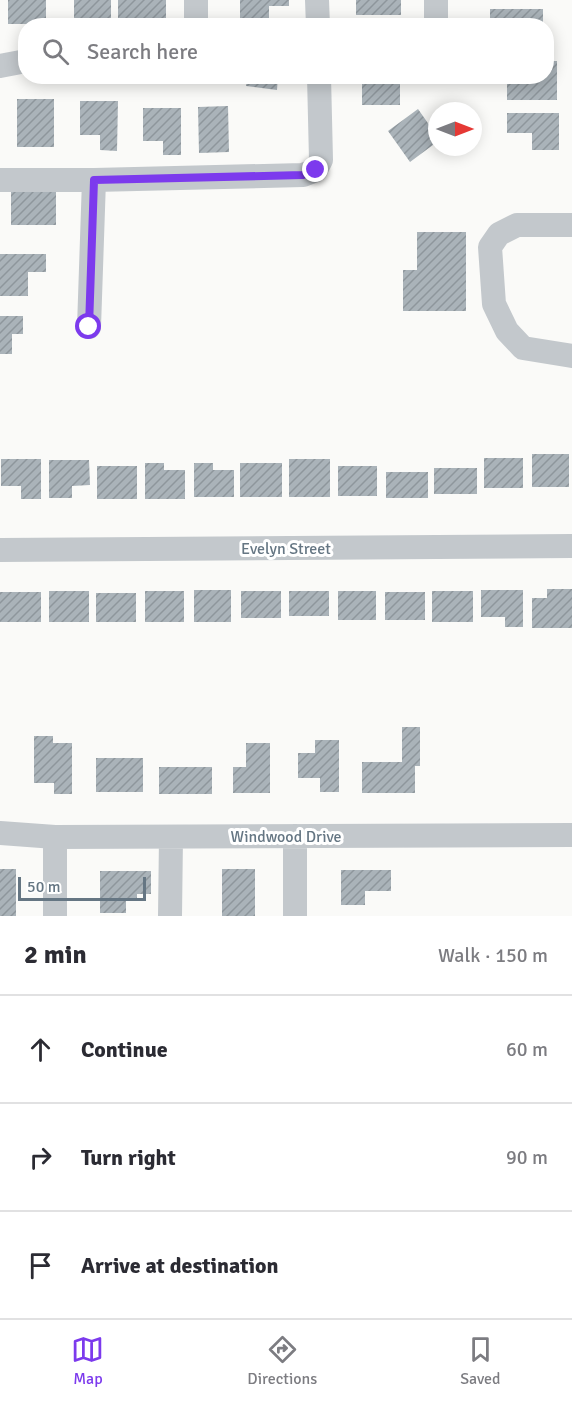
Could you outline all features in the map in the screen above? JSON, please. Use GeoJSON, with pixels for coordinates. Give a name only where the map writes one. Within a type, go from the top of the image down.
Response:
{"type":"FeatureCollection","features":[{"type":"Feature","properties":{"kind":"street"},"geometry":{"type":"LineString","coordinates":[[196,0],[196,18]]}},
{"type":"Feature","properties":{"kind":"street"},"geometry":{"type":"LineString","coordinates":[[317,0],[318,18]]}},
{"type":"Feature","properties":{"kind":"street"},"geometry":{"type":"LineString","coordinates":[[436,0],[436,18]]}},
{"type":"Feature","properties":{"kind":"street"},"geometry":{"type":"LineString","coordinates":[[0,66],[18,63]]}},
{"type":"Feature","properties":{"kind":"street"},"geometry":{"type":"LineString","coordinates":[[0,180],[303,175],[316,170],[321,160],[319,84]]}},
{"type":"Feature","properties":{"kind":"street"},"geometry":{"type":"LineString","coordinates":[[89,327],[94,180]]}},
{"type":"Feature","properties":{"kind":"street"},"geometry":{"type":"LineString","coordinates":[[572,225],[517,225],[499,234],[490,247],[494,304],[507,331],[523,348],[572,356]]}},
{"type":"Feature","properties":{"kind":"street","name":"Evelyn Street"},"geometry":{"type":"LineString","coordinates":[[0,550],[572,546]]}},
{"type":"Feature","properties":{"kind":"street","name":"Windwood Drive"},"geometry":{"type":"LineString","coordinates":[[0,833],[55,837],[572,835]]}},
{"type":"Feature","properties":{"kind":"street"},"geometry":{"type":"LineString","coordinates":[[295,836],[295,916]]}},
{"type":"Feature","properties":{"kind":"street"},"geometry":{"type":"LineString","coordinates":[[55,837],[55,916]]}},
{"type":"Feature","properties":{"kind":"street"},"geometry":{"type":"LineString","coordinates":[[170,916],[171,837]]}},
{"type":"Feature","properties":{"kind":"building"},"geometry":{"type":"Polygon","coordinates":[[[8,0],[46,0],[46,18],[18,18],[18,24],[8,24],[8,0]]]}},
{"type":"Feature","properties":{"kind":"building"},"geometry":{"type":"Polygon","coordinates":[[[74,0],[111,0],[111,18],[74,18],[74,0]]]}},
{"type":"Feature","properties":{"kind":"building"},"geometry":{"type":"Polygon","coordinates":[[[118,0],[166,0],[166,18],[118,18],[118,0]]]}},
{"type":"Feature","properties":{"kind":"building"},"geometry":{"type":"Polygon","coordinates":[[[240,0],[289,0],[289,6],[269,6],[269,18],[240,18],[240,0]]]}},
{"type":"Feature","properties":{"kind":"building"},"geometry":{"type":"Polygon","coordinates":[[[356,0],[401,0],[401,15],[356,15],[356,0]]]}},
{"type":"Feature","properties":{"kind":"building"},"geometry":{"type":"Polygon","coordinates":[[[490,9],[543,9],[543,18],[490,18],[490,9]]]}},
{"type":"Feature","properties":{"kind":"building"},"geometry":{"type":"Polygon","coordinates":[[[554,61],[557,61],[557,100],[507,100],[507,84],[554,84],[554,61]]]}},
{"type":"Feature","properties":{"kind":"building"},"geometry":{"type":"Polygon","coordinates":[[[246,84],[277,84],[277,90],[246,86],[246,84]]]}},
{"type":"Feature","properties":{"kind":"building"},"geometry":{"type":"Polygon","coordinates":[[[362,84],[400,84],[400,105],[362,105],[362,84]]]}},
{"type":"Feature","properties":{"kind":"building"},"geometry":{"type":"Polygon","coordinates":[[[17,99],[54,99],[54,147],[17,147],[17,99]]]}},
{"type":"Feature","properties":{"kind":"building"},"geometry":{"type":"Polygon","coordinates":[[[80,101],[118,101],[117,151],[100,150],[100,135],[80,135],[80,101]]]}},
{"type":"Feature","properties":{"kind":"building"},"geometry":{"type":"Polygon","coordinates":[[[228,106],[229,152],[199,153],[198,107],[228,106]]]}},
{"type":"Feature","properties":{"kind":"building"},"geometry":{"type":"Polygon","coordinates":[[[143,108],[181,108],[181,155],[163,155],[163,141],[143,141],[143,108]]]}},
{"type":"Feature","properties":{"kind":"building"},"geometry":{"type":"Polygon","coordinates":[[[418,109],[428,123],[428,149],[410,162],[388,131],[418,109]]]}},
{"type":"Feature","properties":{"kind":"building"},"geometry":{"type":"Polygon","coordinates":[[[507,113],[559,113],[559,150],[532,150],[532,133],[507,133],[507,113]]]}},
{"type":"Feature","properties":{"kind":"building"},"geometry":{"type":"Polygon","coordinates":[[[11,192],[56,192],[56,225],[11,225],[11,192]]]}},
{"type":"Feature","properties":{"kind":"building"},"geometry":{"type":"Polygon","coordinates":[[[417,232],[466,232],[466,311],[403,311],[403,270],[417,270],[417,232]]]}},
{"type":"Feature","properties":{"kind":"building"},"geometry":{"type":"Polygon","coordinates":[[[0,254],[46,254],[46,272],[28,272],[28,296],[0,296],[0,254]]]}},
{"type":"Feature","properties":{"kind":"building"},"geometry":{"type":"Polygon","coordinates":[[[0,316],[23,316],[23,334],[12,334],[12,354],[0,354],[0,316]]]}},
{"type":"Feature","properties":{"kind":"building"},"geometry":{"type":"Polygon","coordinates":[[[532,454],[569,454],[569,487],[532,487],[532,454]]]}},
{"type":"Feature","properties":{"kind":"building"},"geometry":{"type":"Polygon","coordinates":[[[484,458],[523,458],[523,488],[484,488],[484,458]]]}},
{"type":"Feature","properties":{"kind":"building"},"geometry":{"type":"Polygon","coordinates":[[[1,459],[41,459],[41,499],[21,499],[21,486],[1,486],[1,459]]]}},
{"type":"Feature","properties":{"kind":"building"},"geometry":{"type":"Polygon","coordinates":[[[289,459],[330,459],[330,497],[289,497],[289,459]]]}},
{"type":"Feature","properties":{"kind":"building"},"geometry":{"type":"Polygon","coordinates":[[[49,460],[89,460],[90,485],[72,486],[72,498],[49,498],[49,460]]]}},
{"type":"Feature","properties":{"kind":"building"},"geometry":{"type":"Polygon","coordinates":[[[145,463],[164,463],[164,470],[185,470],[185,499],[145,499],[145,463]]]}},
{"type":"Feature","properties":{"kind":"building"},"geometry":{"type":"Polygon","coordinates":[[[194,463],[213,463],[213,470],[234,470],[234,497],[194,497],[194,463]]]}},
{"type":"Feature","properties":{"kind":"building"},"geometry":{"type":"Polygon","coordinates":[[[240,463],[282,463],[282,497],[240,497],[240,463]]]}},
{"type":"Feature","properties":{"kind":"building"},"geometry":{"type":"Polygon","coordinates":[[[97,466],[137,466],[137,499],[97,499],[97,466]]]}},
{"type":"Feature","properties":{"kind":"building"},"geometry":{"type":"Polygon","coordinates":[[[338,466],[377,466],[377,496],[338,496],[338,466]]]}},
{"type":"Feature","properties":{"kind":"building"},"geometry":{"type":"Polygon","coordinates":[[[434,468],[477,468],[477,494],[434,494],[434,468]]]}},
{"type":"Feature","properties":{"kind":"building"},"geometry":{"type":"Polygon","coordinates":[[[386,472],[428,472],[428,498],[386,498],[386,472]]]}},
{"type":"Feature","properties":{"kind":"building"},"geometry":{"type":"Polygon","coordinates":[[[547,589],[572,589],[572,628],[532,628],[532,598],[547,598],[547,589]]]}},
{"type":"Feature","properties":{"kind":"building"},"geometry":{"type":"Polygon","coordinates":[[[194,590],[231,590],[231,622],[194,622],[194,590]]]}},
{"type":"Feature","properties":{"kind":"building"},"geometry":{"type":"Polygon","coordinates":[[[481,590],[523,590],[523,627],[505,627],[505,617],[481,617],[481,590]]]}},
{"type":"Feature","properties":{"kind":"building"},"geometry":{"type":"Polygon","coordinates":[[[49,591],[89,591],[89,622],[49,622],[49,591]]]}},
{"type":"Feature","properties":{"kind":"building"},"geometry":{"type":"Polygon","coordinates":[[[145,591],[184,591],[184,622],[145,622],[145,591]]]}},
{"type":"Feature","properties":{"kind":"building"},"geometry":{"type":"Polygon","coordinates":[[[241,591],[281,591],[281,618],[241,618],[241,591]]]}},
{"type":"Feature","properties":{"kind":"building"},"geometry":{"type":"Polygon","coordinates":[[[289,591],[329,591],[329,616],[289,616],[289,591]]]}},
{"type":"Feature","properties":{"kind":"building"},"geometry":{"type":"Polygon","coordinates":[[[338,591],[376,591],[376,620],[338,620],[338,591]]]}},
{"type":"Feature","properties":{"kind":"building"},"geometry":{"type":"Polygon","coordinates":[[[432,591],[473,591],[473,622],[432,622],[432,591]]]}},
{"type":"Feature","properties":{"kind":"building"},"geometry":{"type":"Polygon","coordinates":[[[0,592],[41,592],[41,622],[0,622],[0,592]]]}},
{"type":"Feature","properties":{"kind":"building"},"geometry":{"type":"Polygon","coordinates":[[[385,592],[425,592],[425,620],[385,620],[385,592]]]}},
{"type":"Feature","properties":{"kind":"building"},"geometry":{"type":"Polygon","coordinates":[[[96,593],[136,593],[136,622],[96,622],[96,593]]]}},
{"type":"Feature","properties":{"kind":"building"},"geometry":{"type":"Polygon","coordinates":[[[402,727],[420,727],[420,766],[415,766],[415,793],[362,793],[362,762],[402,762],[402,727]]]}},
{"type":"Feature","properties":{"kind":"building"},"geometry":{"type":"Polygon","coordinates":[[[34,736],[53,736],[53,743],[72,743],[72,794],[54,794],[54,783],[34,783],[34,736]]]}},
{"type":"Feature","properties":{"kind":"building"},"geometry":{"type":"Polygon","coordinates":[[[315,740],[339,740],[339,792],[320,792],[320,778],[298,778],[298,753],[315,753],[315,740]]]}},
{"type":"Feature","properties":{"kind":"building"},"geometry":{"type":"Polygon","coordinates":[[[246,743],[270,743],[270,793],[233,793],[233,767],[246,767],[246,743]]]}},
{"type":"Feature","properties":{"kind":"building"},"geometry":{"type":"Polygon","coordinates":[[[96,758],[143,758],[143,792],[96,792],[96,758]]]}},
{"type":"Feature","properties":{"kind":"building"},"geometry":{"type":"Polygon","coordinates":[[[159,767],[212,767],[212,794],[159,794],[159,767]]]}},
{"type":"Feature","properties":{"kind":"building"},"geometry":{"type":"Polygon","coordinates":[[[0,869],[16,869],[16,916],[0,916],[0,869]]]}},
{"type":"Feature","properties":{"kind":"building"},"geometry":{"type":"Polygon","coordinates":[[[222,869],[255,869],[255,916],[222,916],[222,869]]]}},
{"type":"Feature","properties":{"kind":"building"},"geometry":{"type":"Polygon","coordinates":[[[341,870],[391,870],[391,891],[365,891],[365,905],[341,905],[341,870]]]}},
{"type":"Feature","properties":{"kind":"building"},"geometry":{"type":"Polygon","coordinates":[[[100,871],[151,871],[151,894],[137,894],[137,900],[126,900],[126,913],[100,913],[100,871]]]}},
{"type":"Feature","properties":{"kind":"route"},"geometry":{"type":"LineString","coordinates":[[89,327],[94,180],[303,175],[316,170]]}}]}
